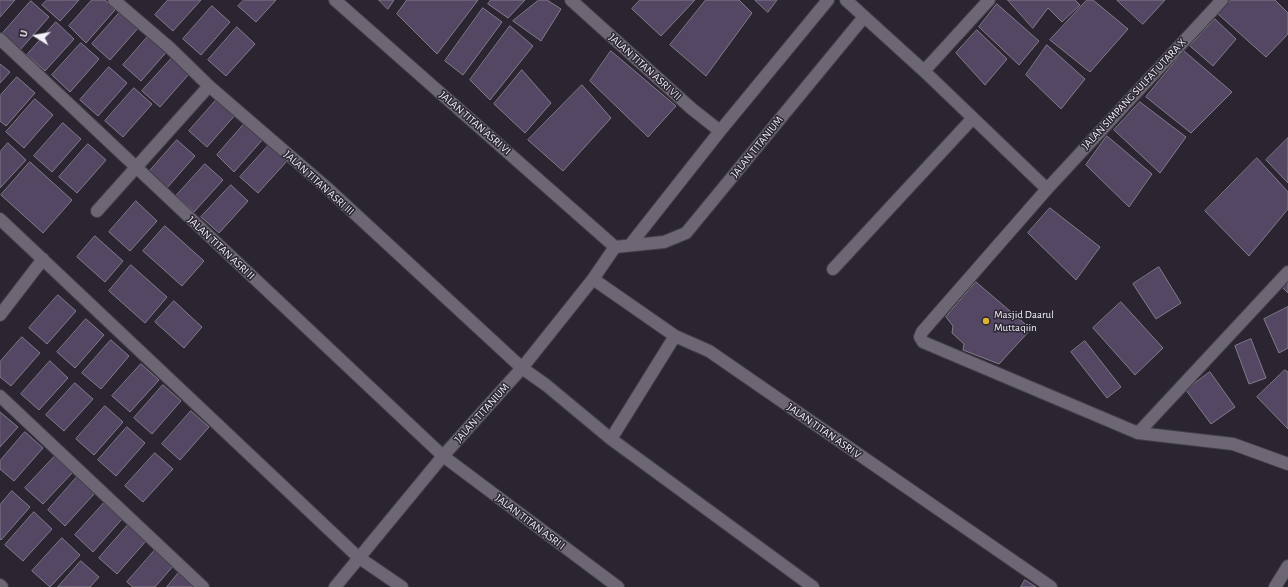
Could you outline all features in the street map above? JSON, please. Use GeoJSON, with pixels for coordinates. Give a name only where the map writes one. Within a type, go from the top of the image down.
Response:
{"type":"FeatureCollection","features":[{"type":"Feature","properties":{"kind":"street","name":"JALAN TITAN ASRI III"},"geometry":{"type":"LineString","coordinates":[[114,0],[170,48],[209,86],[326,187],[522,368],[546,385],[610,439],[813,587]]}},
{"type":"Feature","properties":{"kind":"street","name":"JALAN TITAN ASRI VI"},"geometry":{"type":"LineString","coordinates":[[335,0],[615,247]]}},
{"type":"Feature","properties":{"kind":"street","name":"JALAN TITAN ASRI VII"},"geometry":{"type":"LineString","coordinates":[[571,0],[692,109],[720,131]]}},
{"type":"Feature","properties":{"kind":"street"},"geometry":{"type":"LineString","coordinates":[[630,245],[720,131],[828,0]]}},
{"type":"Feature","properties":{"kind":"street"},"geometry":{"type":"LineString","coordinates":[[846,0],[924,71],[1047,189]]}},
{"type":"Feature","properties":{"kind":"street"},"geometry":{"type":"LineString","coordinates":[[924,71],[989,0]]}},
{"type":"Feature","properties":{"kind":"street","name":"JALAN SIMPANG SULFAT UTARA X"},"geometry":{"type":"LineString","coordinates":[[1138,433],[937,349],[923,342],[920,338],[922,332],[1047,189],[1222,0]]}},
{"type":"Feature","properties":{"kind":"street","name":"JALAN TITANIUM"},"geometry":{"type":"LineString","coordinates":[[335,587],[358,557],[443,456],[522,368],[594,279],[615,247],[664,242],[686,233],[864,17]]}},
{"type":"Feature","properties":{"kind":"street","name":"JALAN TITAN ASRI II"},"geometry":{"type":"LineString","coordinates":[[0,39],[443,456]]}},
{"type":"Feature","properties":{"kind":"street"},"geometry":{"type":"LineString","coordinates":[[97,211],[209,86]]}},
{"type":"Feature","properties":{"kind":"street"},"geometry":{"type":"LineString","coordinates":[[833,269],[973,118]]}},
{"type":"Feature","properties":{"kind":"street"},"geometry":{"type":"LineString","coordinates":[[0,219],[358,557],[402,587]]}},
{"type":"Feature","properties":{"kind":"street"},"geometry":{"type":"LineString","coordinates":[[0,315],[43,259]]}},
{"type":"Feature","properties":{"kind":"street"},"geometry":{"type":"LineString","coordinates":[[1138,433],[1288,272]]}},
{"type":"Feature","properties":{"kind":"street","name":"JALAN TITAN ASRI V"},"geometry":{"type":"LineString","coordinates":[[594,279],[675,336],[709,352],[1051,587]]}},
{"type":"Feature","properties":{"kind":"street"},"geometry":{"type":"LineString","coordinates":[[610,439],[675,336]]}},
{"type":"Feature","properties":{"kind":"street"},"geometry":{"type":"LineString","coordinates":[[1,398],[203,587]]}},
{"type":"Feature","properties":{"kind":"street"},"geometry":{"type":"LineString","coordinates":[[1138,433],[1234,444],[1288,464]]}},
{"type":"Feature","properties":{"kind":"street","name":"JALAN TITAN ASRI I"},"geometry":{"type":"LineString","coordinates":[[443,456],[618,587]]}},
{"type":"Feature","properties":{"kind":"street"},"geometry":{"type":"LineString","coordinates":[[1275,587],[1288,566]]}},
{"type":"Feature","properties":{"kind":"building"},"geometry":{"type":"Polygon","coordinates":[[[0,0],[15,0],[0,17],[0,0]]]}},
{"type":"Feature","properties":{"kind":"building"},"geometry":{"type":"Polygon","coordinates":[[[47,0],[79,0],[60,21],[42,5],[47,0]]]}},
{"type":"Feature","properties":{"kind":"building"},"geometry":{"type":"Polygon","coordinates":[[[92,0],[105,0],[115,10],[86,43],[69,26],[92,0]]]}},
{"type":"Feature","properties":{"kind":"building"},"geometry":{"type":"Polygon","coordinates":[[[168,0],[201,0],[173,31],[155,15],[168,0]]]}},
{"type":"Feature","properties":{"kind":"building"},"geometry":{"type":"Polygon","coordinates":[[[244,0],[276,0],[256,22],[238,6],[244,0]]]}},
{"type":"Feature","properties":{"kind":"building"},"geometry":{"type":"Polygon","coordinates":[[[379,0],[394,0],[388,9],[379,0]]]}},
{"type":"Feature","properties":{"kind":"building"},"geometry":{"type":"Polygon","coordinates":[[[407,0],[478,0],[437,54],[397,14],[407,0]]]}},
{"type":"Feature","properties":{"kind":"building"},"geometry":{"type":"Polygon","coordinates":[[[491,0],[525,0],[508,18],[488,4],[491,0]]]}},
{"type":"Feature","properties":{"kind":"building"},"geometry":{"type":"Polygon","coordinates":[[[539,0],[547,0],[561,9],[541,41],[513,21],[539,0]]]}},
{"type":"Feature","properties":{"kind":"building"},"geometry":{"type":"Polygon","coordinates":[[[640,0],[695,0],[661,36],[632,9],[640,0]]]}},
{"type":"Feature","properties":{"kind":"building"},"geometry":{"type":"Polygon","coordinates":[[[706,0],[739,0],[752,13],[706,76],[670,45],[706,0]]]}},
{"type":"Feature","properties":{"kind":"building"},"geometry":{"type":"Polygon","coordinates":[[[755,0],[777,0],[768,12],[755,0]]]}},
{"type":"Feature","properties":{"kind":"building"},"geometry":{"type":"Polygon","coordinates":[[[1008,0],[1075,0],[1080,5],[1062,22],[1048,8],[1033,28],[1008,0]]]}},
{"type":"Feature","properties":{"kind":"building"},"geometry":{"type":"Polygon","coordinates":[[[1087,0],[1093,0],[1128,29],[1090,72],[1050,40],[1087,0]]]}},
{"type":"Feature","properties":{"kind":"building"},"geometry":{"type":"Polygon","coordinates":[[[1117,0],[1165,0],[1143,24],[1117,0]]]}},
{"type":"Feature","properties":{"kind":"building"},"geometry":{"type":"Polygon","coordinates":[[[1231,0],[1275,0],[1288,13],[1288,34],[1266,57],[1218,14],[1231,0]]]}},
{"type":"Feature","properties":{"kind":"building"},"geometry":{"type":"Polygon","coordinates":[[[31,1],[49,17],[20,50],[2,34],[31,1]]]}},
{"type":"Feature","properties":{"kind":"building"},"geometry":{"type":"Polygon","coordinates":[[[997,4],[1039,41],[1019,65],[979,27],[997,4]]]}},
{"type":"Feature","properties":{"kind":"building"},"geometry":{"type":"Polygon","coordinates":[[[212,6],[230,22],[201,55],[183,39],[212,6]]]}},
{"type":"Feature","properties":{"kind":"building"},"geometry":{"type":"Polygon","coordinates":[[[483,8],[502,22],[463,75],[445,61],[483,8]]]}},
{"type":"Feature","properties":{"kind":"building"},"geometry":{"type":"Polygon","coordinates":[[[121,11],[139,27],[110,60],[92,44],[121,11]]]}},
{"type":"Feature","properties":{"kind":"building"},"geometry":{"type":"Polygon","coordinates":[[[1215,19],[1236,39],[1213,66],[1190,46],[1215,19]]]}},
{"type":"Feature","properties":{"kind":"building"},"geometry":{"type":"Polygon","coordinates":[[[56,22],[74,39],[45,71],[27,55],[56,22]]]}},
{"type":"Feature","properties":{"kind":"building"},"geometry":{"type":"Polygon","coordinates":[[[510,26],[533,46],[490,100],[470,80],[510,26]]]}},
{"type":"Feature","properties":{"kind":"building"},"geometry":{"type":"Polygon","coordinates":[[[237,27],[255,44],[226,76],[208,60],[237,27]]]}},
{"type":"Feature","properties":{"kind":"building"},"geometry":{"type":"Polygon","coordinates":[[[977,30],[1007,59],[985,85],[956,53],[977,30]]]}},
{"type":"Feature","properties":{"kind":"building"},"geometry":{"type":"Polygon","coordinates":[[[151,33],[169,49],[141,81],[123,65],[151,33]]]}},
{"type":"Feature","properties":{"kind":"building"},"geometry":{"type":"Polygon","coordinates":[[[81,43],[99,59],[70,92],[52,75],[81,43]]]}},
{"type":"Feature","properties":{"kind":"building"},"geometry":{"type":"Polygon","coordinates":[[[1047,45],[1085,79],[1061,109],[1026,75],[1047,45]]]}},
{"type":"Feature","properties":{"kind":"building"},"geometry":{"type":"Polygon","coordinates":[[[611,51],[676,106],[648,137],[590,81],[611,51]]]}},
{"type":"Feature","properties":{"kind":"building"},"geometry":{"type":"Polygon","coordinates":[[[1184,51],[1232,92],[1191,133],[1146,97],[1184,51]]]}},
{"type":"Feature","properties":{"kind":"building"},"geometry":{"type":"Polygon","coordinates":[[[172,58],[189,74],[160,107],[142,91],[172,58]]]}},
{"type":"Feature","properties":{"kind":"building"},"geometry":{"type":"Polygon","coordinates":[[[0,64],[10,72],[0,83],[0,64]]]}},
{"type":"Feature","properties":{"kind":"building"},"geometry":{"type":"Polygon","coordinates":[[[109,67],[127,83],[98,116],[80,100],[109,67]]]}},
{"type":"Feature","properties":{"kind":"building"},"geometry":{"type":"Polygon","coordinates":[[[522,70],[551,103],[525,133],[494,104],[522,70]]]}},
{"type":"Feature","properties":{"kind":"building"},"geometry":{"type":"Polygon","coordinates":[[[17,77],[35,93],[6,126],[0,121],[0,96],[17,77]]]}},
{"type":"Feature","properties":{"kind":"building"},"geometry":{"type":"Polygon","coordinates":[[[582,85],[611,118],[563,171],[528,140],[582,85]]]}},
{"type":"Feature","properties":{"kind":"building"},"geometry":{"type":"Polygon","coordinates":[[[134,88],[152,104],[123,137],[105,121],[134,88]]]}},
{"type":"Feature","properties":{"kind":"building"},"geometry":{"type":"Polygon","coordinates":[[[218,98],[236,114],[207,147],[189,131],[218,98]]]}},
{"type":"Feature","properties":{"kind":"building"},"geometry":{"type":"Polygon","coordinates":[[[35,99],[53,115],[24,148],[6,132],[35,99]]]}},
{"type":"Feature","properties":{"kind":"building"},"geometry":{"type":"Polygon","coordinates":[[[1140,102],[1186,137],[1160,173],[1114,130],[1140,102]]]}},
{"type":"Feature","properties":{"kind":"building"},"geometry":{"type":"Polygon","coordinates":[[[63,123],[81,139],[52,172],[34,156],[63,123]]]}},
{"type":"Feature","properties":{"kind":"building"},"geometry":{"type":"Polygon","coordinates":[[[245,123],[263,139],[234,172],[217,155],[245,123]]]}},
{"type":"Feature","properties":{"kind":"building"},"geometry":{"type":"Polygon","coordinates":[[[1107,136],[1152,174],[1129,207],[1086,165],[1107,136]]]}},
{"type":"Feature","properties":{"kind":"building"},"geometry":{"type":"Polygon","coordinates":[[[1288,138],[1288,183],[1266,160],[1288,138]]]}},
{"type":"Feature","properties":{"kind":"building"},"geometry":{"type":"Polygon","coordinates":[[[177,140],[195,156],[166,189],[148,173],[177,140]]]}},
{"type":"Feature","properties":{"kind":"building"},"geometry":{"type":"Polygon","coordinates":[[[8,143],[26,160],[0,188],[0,152],[8,143]]]}},
{"type":"Feature","properties":{"kind":"building"},"geometry":{"type":"Polygon","coordinates":[[[88,144],[106,160],[77,193],[59,177],[88,144]]]}},
{"type":"Feature","properties":{"kind":"building"},"geometry":{"type":"Polygon","coordinates":[[[269,145],[287,161],[258,193],[240,177],[269,145]]]}},
{"type":"Feature","properties":{"kind":"building"},"geometry":{"type":"Polygon","coordinates":[[[1257,158],[1288,192],[1288,209],[1249,256],[1205,211],[1257,158]]]}},
{"type":"Feature","properties":{"kind":"building"},"geometry":{"type":"Polygon","coordinates":[[[30,162],[72,200],[43,233],[1,195],[30,162]]]}},
{"type":"Feature","properties":{"kind":"building"},"geometry":{"type":"Polygon","coordinates":[[[205,164],[223,180],[194,212],[176,196],[205,164]]]}},
{"type":"Feature","properties":{"kind":"building"},"geometry":{"type":"Polygon","coordinates":[[[231,185],[248,201],[219,233],[201,217],[231,185]]]}},
{"type":"Feature","properties":{"kind":"building"},"geometry":{"type":"Polygon","coordinates":[[[136,201],[157,221],[130,251],[109,232],[136,201]]]}},
{"type":"Feature","properties":{"kind":"building"},"geometry":{"type":"Polygon","coordinates":[[[1050,208],[1100,247],[1076,280],[1028,233],[1050,208]]]}},
{"type":"Feature","properties":{"kind":"building"},"geometry":{"type":"Polygon","coordinates":[[[165,226],[204,261],[182,286],[143,251],[165,226]]]}},
{"type":"Feature","properties":{"kind":"building"},"geometry":{"type":"Polygon","coordinates":[[[95,236],[123,261],[105,282],[77,257],[95,236]]]}},
{"type":"Feature","properties":{"kind":"building"},"geometry":{"type":"Polygon","coordinates":[[[131,265],[167,297],[145,323],[109,291],[131,265]]]}},
{"type":"Feature","properties":{"kind":"building"},"geometry":{"type":"Polygon","coordinates":[[[1159,267],[1181,303],[1156,319],[1133,284],[1159,267]]]}},
{"type":"Feature","properties":{"kind":"building"},"geometry":{"type":"Polygon","coordinates":[[[1288,281],[1288,293],[1282,287],[1288,281]]]}},
{"type":"Feature","properties":{"kind":"building","name":"Masjid Daarul Muttaqiin"},"geometry":{"type":"Polygon","coordinates":[[[976,282],[1031,329],[999,364],[963,350],[964,344],[952,333],[953,326],[946,317],[976,282]]]}},
{"type":"Feature","properties":{"kind":"building"},"geometry":{"type":"Polygon","coordinates":[[[58,295],[76,311],[47,344],[29,328],[58,295]]]}},
{"type":"Feature","properties":{"kind":"building"},"geometry":{"type":"Polygon","coordinates":[[[174,301],[202,327],[184,348],[155,322],[174,301]]]}},
{"type":"Feature","properties":{"kind":"building"},"geometry":{"type":"Polygon","coordinates":[[[1121,302],[1163,348],[1135,375],[1093,328],[1121,302]]]}},
{"type":"Feature","properties":{"kind":"building"},"geometry":{"type":"Polygon","coordinates":[[[1288,307],[1288,348],[1279,353],[1264,319],[1288,307]]]}},
{"type":"Feature","properties":{"kind":"building"},"geometry":{"type":"Polygon","coordinates":[[[86,319],[104,335],[75,368],[57,352],[86,319]]]}},
{"type":"Feature","properties":{"kind":"building"},"geometry":{"type":"Polygon","coordinates":[[[22,337],[40,353],[11,386],[0,377],[0,362],[22,337]]]}},
{"type":"Feature","properties":{"kind":"building"},"geometry":{"type":"Polygon","coordinates":[[[1251,339],[1266,378],[1249,384],[1235,346],[1251,339]]]}},
{"type":"Feature","properties":{"kind":"building"},"geometry":{"type":"Polygon","coordinates":[[[111,340],[129,356],[101,389],[82,373],[111,340]]]}},
{"type":"Feature","properties":{"kind":"building"},"geometry":{"type":"Polygon","coordinates":[[[1085,341],[1121,387],[1107,398],[1071,352],[1085,341]]]}},
{"type":"Feature","properties":{"kind":"building"},"geometry":{"type":"Polygon","coordinates":[[[50,361],[68,378],[39,410],[21,394],[50,361]]]}},
{"type":"Feature","properties":{"kind":"building"},"geometry":{"type":"Polygon","coordinates":[[[141,364],[159,380],[130,412],[112,396],[141,364]]]}},
{"type":"Feature","properties":{"kind":"building"},"geometry":{"type":"Polygon","coordinates":[[[1285,370],[1288,372],[1288,429],[1257,397],[1285,370]]]}},
{"type":"Feature","properties":{"kind":"building"},"geometry":{"type":"Polygon","coordinates":[[[1210,372],[1235,407],[1211,424],[1186,390],[1210,372]]]}},
{"type":"Feature","properties":{"kind":"building"},"geometry":{"type":"Polygon","coordinates":[[[75,383],[93,399],[64,431],[46,415],[75,383]]]}},
{"type":"Feature","properties":{"kind":"building"},"geometry":{"type":"Polygon","coordinates":[[[163,385],[181,401],[152,434],[134,418],[163,385]]]}},
{"type":"Feature","properties":{"kind":"building"},"geometry":{"type":"Polygon","coordinates":[[[105,406],[123,422],[94,455],[76,439],[105,406]]]}},
{"type":"Feature","properties":{"kind":"building"},"geometry":{"type":"Polygon","coordinates":[[[191,411],[209,427],[180,460],[162,444],[191,411]]]}},
{"type":"Feature","properties":{"kind":"building"},"geometry":{"type":"Polygon","coordinates":[[[0,412],[18,427],[0,447],[0,412]]]}},
{"type":"Feature","properties":{"kind":"building"},"geometry":{"type":"Polygon","coordinates":[[[127,427],[145,443],[116,476],[98,460],[127,427]]]}},
{"type":"Feature","properties":{"kind":"building"},"geometry":{"type":"Polygon","coordinates":[[[25,432],[43,448],[14,481],[0,469],[0,461],[25,432]]]}},
{"type":"Feature","properties":{"kind":"building"},"geometry":{"type":"Polygon","coordinates":[[[155,453],[173,469],[143,502],[125,486],[155,453]]]}},
{"type":"Feature","properties":{"kind":"building"},"geometry":{"type":"Polygon","coordinates":[[[55,456],[73,472],[43,504],[25,488],[55,456]]]}},
{"type":"Feature","properties":{"kind":"building"},"geometry":{"type":"Polygon","coordinates":[[[77,477],[95,493],[65,526],[48,510],[77,477]]]}},
{"type":"Feature","properties":{"kind":"building"},"geometry":{"type":"Polygon","coordinates":[[[12,491],[30,507],[1,540],[0,505],[12,491]]]}},
{"type":"Feature","properties":{"kind":"building"},"geometry":{"type":"Polygon","coordinates":[[[104,503],[122,519],[93,552],[75,535],[104,503]]]}},
{"type":"Feature","properties":{"kind":"building"},"geometry":{"type":"Polygon","coordinates":[[[34,512],[52,529],[23,561],[5,545],[34,512]]]}},
{"type":"Feature","properties":{"kind":"building"},"geometry":{"type":"Polygon","coordinates":[[[128,525],[146,541],[117,574],[99,558],[128,525]]]}},
{"type":"Feature","properties":{"kind":"building"},"geometry":{"type":"Polygon","coordinates":[[[62,538],[80,555],[50,587],[32,571],[62,538]]]}},
{"type":"Feature","properties":{"kind":"building"},"geometry":{"type":"Polygon","coordinates":[[[156,549],[174,565],[155,587],[133,587],[127,582],[156,549]]]}},
{"type":"Feature","properties":{"kind":"building"},"geometry":{"type":"Polygon","coordinates":[[[81,561],[99,577],[90,587],[58,587],[81,561]]]}},
{"type":"Feature","properties":{"kind":"building"},"geometry":{"type":"Polygon","coordinates":[[[181,570],[199,587],[167,587],[181,570]]]}},
{"type":"Feature","properties":{"kind":"building"},"geometry":{"type":"Polygon","coordinates":[[[1025,580],[1036,587],[1021,587],[1025,580]]]}},
{"type":"Feature","properties":{"kind":"place","name":"Masjid Daarul Muttaqiin"},"geometry":{"type":"Point","coordinates":[986,321]}}]}
